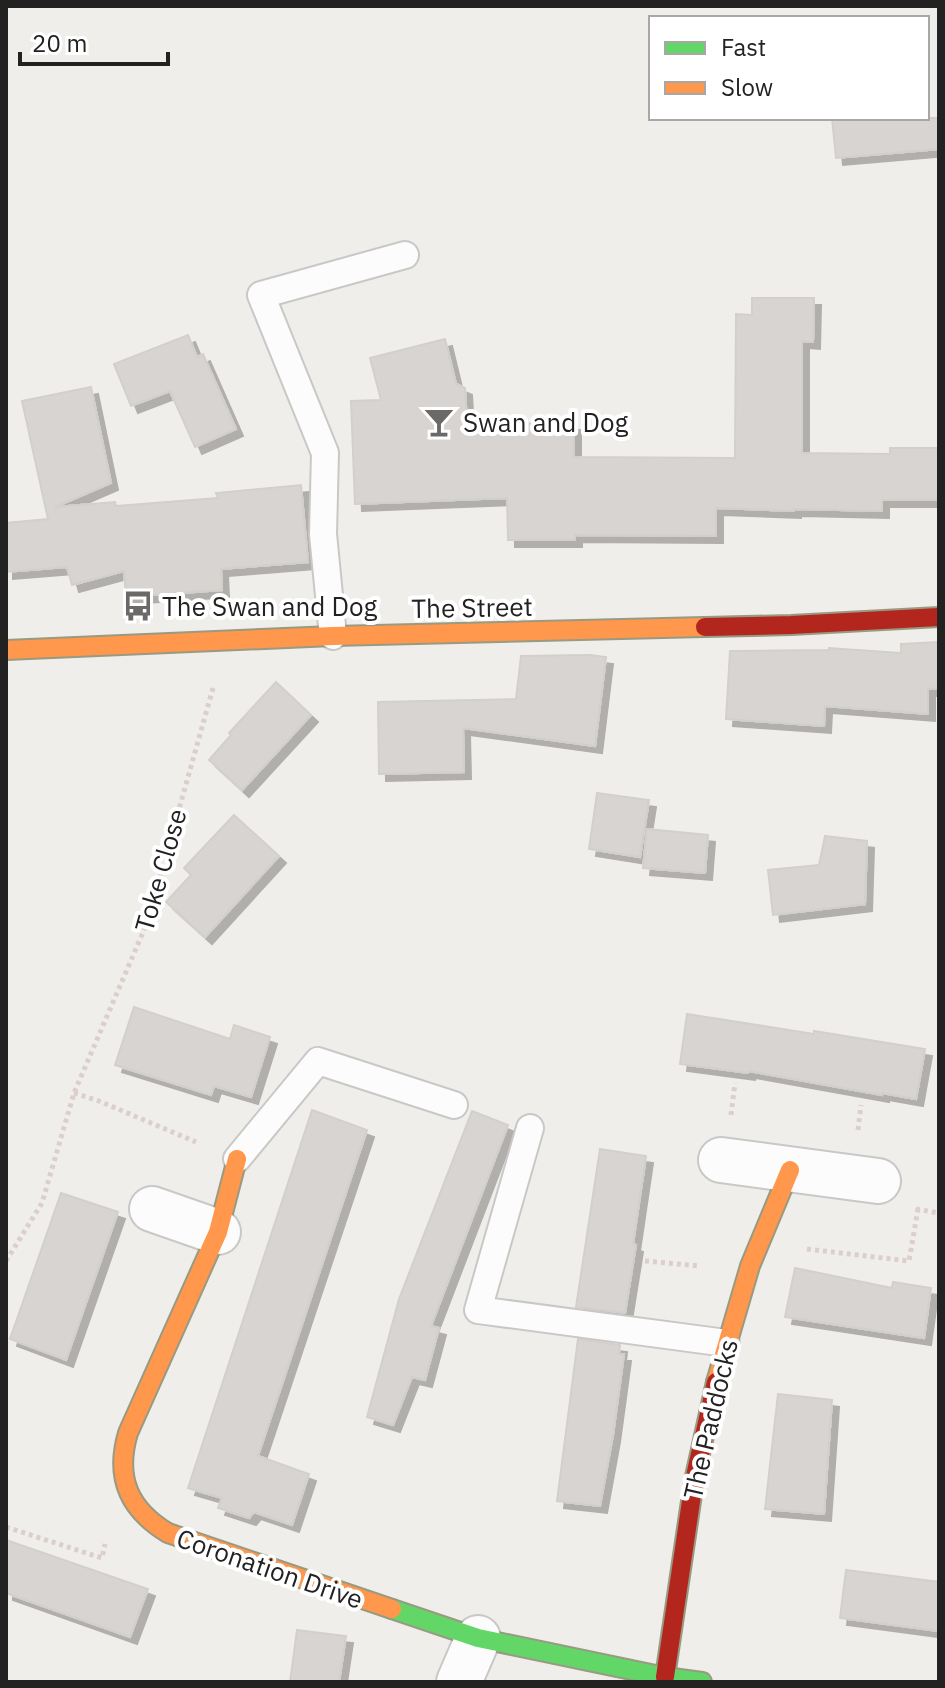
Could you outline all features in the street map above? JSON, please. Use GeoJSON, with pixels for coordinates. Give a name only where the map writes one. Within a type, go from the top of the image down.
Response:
{"type":"FeatureCollection","features":[{"type":"Feature","properties":{"kind":"street","name":"The Street"},"geometry":{"type":"LineString","coordinates":[[6,650],[333,636],[791,625],[939,617]]}},
{"type":"Feature","properties":{"kind":"street"},"geometry":{"type":"LineString","coordinates":[[123,1474],[121,1456],[128,1433],[218,1232],[237,1159]]}},
{"type":"Feature","properties":{"kind":"street"},"geometry":{"type":"LineString","coordinates":[[721,1160],[878,1181]]}},
{"type":"Feature","properties":{"kind":"street","name":"The Paddocks"},"geometry":{"type":"LineString","coordinates":[[665,1677],[694,1481],[726,1343],[750,1266],[790,1170]]}},
{"type":"Feature","properties":{"kind":"street"},"geometry":{"type":"LineString","coordinates":[[152,1209],[218,1232]]}},
{"type":"Feature","properties":{"kind":"street","name":"Coronation Drive"},"geometry":{"type":"LineString","coordinates":[[123,1474],[130,1498],[142,1514],[164,1532],[189,1542],[478,1638],[702,1682]]}},
{"type":"Feature","properties":{"kind":"street"},"geometry":{"type":"LineString","coordinates":[[459,1682],[478,1638]]}},
{"type":"Feature","properties":{"kind":"lane"},"geometry":{"type":"LineString","coordinates":[[333,636],[323,534],[325,453],[261,295],[405,255]]}},
{"type":"Feature","properties":{"kind":"lane"},"geometry":{"type":"LineString","coordinates":[[237,1159],[318,1061],[454,1105]]}},
{"type":"Feature","properties":{"kind":"lane"},"geometry":{"type":"LineString","coordinates":[[530,1128],[478,1310],[726,1343]]}},
{"type":"Feature","properties":{"kind":"path","name":"Toke Close"},"geometry":{"type":"LineString","coordinates":[[6,1261],[42,1203],[74,1093],[147,923],[226,641]]}},
{"type":"Feature","properties":{"kind":"path"},"geometry":{"type":"LineString","coordinates":[[74,1093],[237,1159]]}},
{"type":"Feature","properties":{"kind":"path"},"geometry":{"type":"LineString","coordinates":[[759,1243],[909,1261],[918,1209]]}},
{"type":"Feature","properties":{"kind":"path"},"geometry":{"type":"LineString","coordinates":[[6,1527],[102,1558],[123,1474]]}},
{"type":"Feature","properties":{"kind":"building"},"geometry":{"type":"Polygon","coordinates":[[[939,118],[939,149],[836,158],[832,120],[939,118]]]}},
{"type":"Feature","properties":{"kind":"building"},"geometry":{"type":"Polygon","coordinates":[[[752,298],[814,298],[813,342],[802,341],[802,453],[890,454],[890,448],[939,448],[939,500],[882,500],[882,511],[716,508],[716,536],[575,535],[575,540],[508,540],[507,498],[355,504],[351,401],[381,400],[370,358],[445,339],[456,384],[465,388],[467,424],[574,423],[574,457],[735,458],[736,314],[752,315],[752,298]]]}},
{"type":"Feature","properties":{"kind":"building"},"geometry":{"type":"Polygon","coordinates":[[[188,335],[197,357],[203,354],[236,429],[195,447],[170,391],[131,406],[114,364],[188,335]]]}},
{"type":"Feature","properties":{"kind":"building"},"geometry":{"type":"Polygon","coordinates":[[[91,387],[111,483],[55,507],[218,498],[216,493],[301,485],[308,562],[221,569],[222,590],[126,597],[124,571],[72,585],[67,567],[6,572],[6,523],[48,519],[22,401],[91,387]]]}},
{"type":"Feature","properties":{"kind":"building"},"geometry":{"type":"Polygon","coordinates":[[[939,642],[939,688],[928,689],[928,714],[825,706],[824,726],[726,719],[730,651],[829,648],[901,653],[901,644],[939,642]]]}},
{"type":"Feature","properties":{"kind":"building"},"geometry":{"type":"Polygon","coordinates":[[[521,656],[606,657],[595,746],[463,728],[464,772],[379,774],[378,702],[516,699],[521,656]]]}},
{"type":"Feature","properties":{"kind":"building"},"geometry":{"type":"Polygon","coordinates":[[[276,682],[311,715],[242,790],[209,760],[231,735],[229,733],[276,682]]]}},
{"type":"Feature","properties":{"kind":"building"},"geometry":{"type":"Polygon","coordinates":[[[597,793],[649,800],[640,857],[589,849],[597,793]]]}},
{"type":"Feature","properties":{"kind":"building"},"geometry":{"type":"Polygon","coordinates":[[[234,815],[279,856],[205,937],[166,902],[191,875],[184,868],[234,815]]]}},
{"type":"Feature","properties":{"kind":"building"},"geometry":{"type":"Polygon","coordinates":[[[647,829],[708,835],[705,873],[643,868],[647,829]]]}},
{"type":"Feature","properties":{"kind":"building"},"geometry":{"type":"Polygon","coordinates":[[[825,836],[867,841],[865,904],[773,915],[768,870],[819,865],[825,836]]]}},
{"type":"Feature","properties":{"kind":"building"},"geometry":{"type":"Polygon","coordinates":[[[134,1007],[230,1039],[234,1025],[270,1037],[251,1097],[214,1086],[211,1095],[115,1065],[134,1007]]]}},
{"type":"Feature","properties":{"kind":"building"},"geometry":{"type":"Polygon","coordinates":[[[687,1014],[925,1049],[916,1099],[749,1071],[680,1064],[687,1014]]]}},
{"type":"Feature","properties":{"kind":"building"},"geometry":{"type":"Polygon","coordinates":[[[312,1110],[367,1130],[258,1456],[309,1474],[292,1525],[254,1512],[249,1518],[218,1508],[222,1498],[188,1488],[312,1110]]]}},
{"type":"Feature","properties":{"kind":"building"},"geometry":{"type":"Polygon","coordinates":[[[472,1111],[508,1125],[431,1326],[439,1328],[425,1380],[412,1377],[393,1425],[367,1417],[399,1299],[472,1111]]]}},
{"type":"Feature","properties":{"kind":"building"},"geometry":{"type":"Polygon","coordinates":[[[600,1149],[646,1156],[625,1313],[576,1307],[600,1149]]]}},
{"type":"Feature","properties":{"kind":"building"},"geometry":{"type":"Polygon","coordinates":[[[61,1193],[118,1212],[66,1360],[10,1339],[61,1193]]]}},
{"type":"Feature","properties":{"kind":"building"},"geometry":{"type":"Polygon","coordinates":[[[795,1268],[892,1288],[893,1282],[931,1288],[924,1338],[785,1317],[795,1268]]]}},
{"type":"Feature","properties":{"kind":"building"},"geometry":{"type":"Polygon","coordinates":[[[578,1339],[620,1345],[619,1354],[624,1354],[600,1506],[557,1501],[578,1339]]]}},
{"type":"Feature","properties":{"kind":"building"},"geometry":{"type":"Polygon","coordinates":[[[778,1394],[832,1400],[824,1514],[765,1509],[778,1394]]]}},
{"type":"Feature","properties":{"kind":"building"},"geometry":{"type":"Polygon","coordinates":[[[6,1540],[148,1589],[130,1637],[6,1593],[6,1540]]]}},
{"type":"Feature","properties":{"kind":"building"},"geometry":{"type":"Polygon","coordinates":[[[846,1570],[939,1582],[939,1631],[840,1618],[846,1570]]]}},
{"type":"Feature","properties":{"kind":"building"},"geometry":{"type":"Polygon","coordinates":[[[297,1630],[346,1636],[339,1682],[290,1682],[297,1630]]]}},
{"type":"Feature","properties":{"kind":"traffic: fast"},"geometry":{"type":"LineString","coordinates":[[392,1609],[478,1638],[702,1682]]}},
{"type":"Feature","properties":{"kind":"traffic: slow"},"geometry":{"type":"LineString","coordinates":[[6,650],[333,636],[705,627]]}},
{"type":"Feature","properties":{"kind":"traffic: slow"},"geometry":{"type":"LineString","coordinates":[[237,1159],[218,1232],[128,1433],[123,1464],[128,1490],[143,1513],[168,1533],[392,1609]]}},
{"type":"Feature","properties":{"kind":"traffic: slow"},"geometry":{"type":"LineString","coordinates":[[716,1382],[750,1266],[790,1170]]}},
{"type":"Feature","properties":{"kind":"traffic: jam"},"geometry":{"type":"LineString","coordinates":[[705,627],[939,617]]}},
{"type":"Feature","properties":{"kind":"traffic: jam"},"geometry":{"type":"LineString","coordinates":[[665,1677],[694,1481],[716,1382]]}},
{"type":"Feature","properties":{"kind":"place","name":"Swan and Dog"},"geometry":{"type":"Point","coordinates":[439,422]}},
{"type":"Feature","properties":{"kind":"place","name":"The Swan and Dog"},"geometry":{"type":"Point","coordinates":[138,606]}}]}
